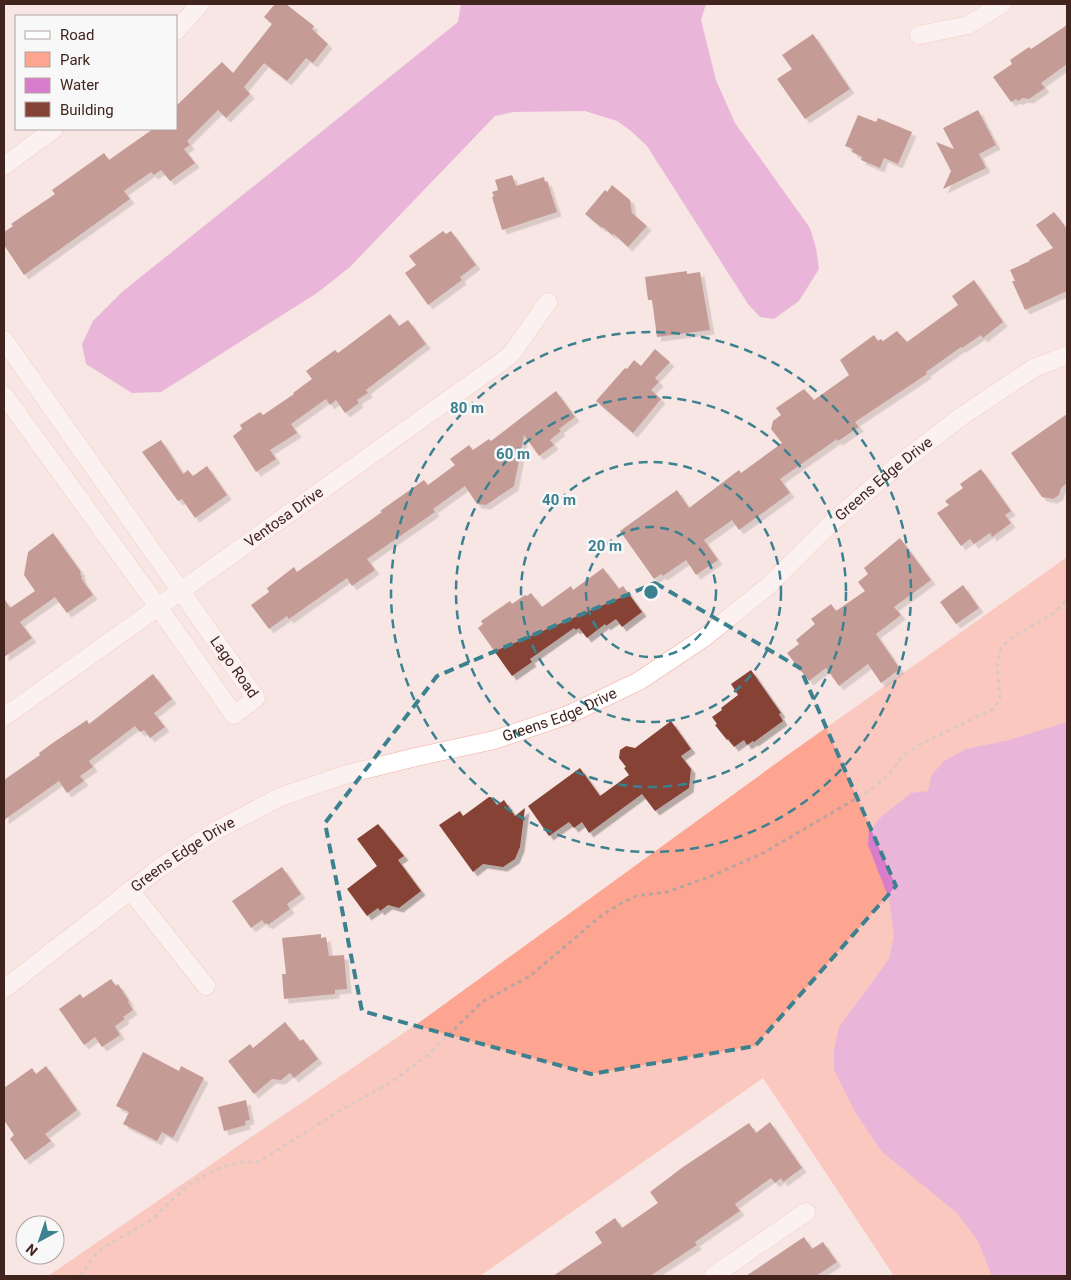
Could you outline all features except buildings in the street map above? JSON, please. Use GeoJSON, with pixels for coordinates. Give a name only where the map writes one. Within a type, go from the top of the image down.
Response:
{"type":"FeatureCollection","features":[{"type":"Feature","properties":{"kind":"street"},"geometry":{"type":"LineString","coordinates":[[178,29],[200,4]]}},
{"type":"Feature","properties":{"kind":"street"},"geometry":{"type":"LineString","coordinates":[[919,35],[968,25],[1002,4]]}},
{"type":"Feature","properties":{"kind":"street"},"geometry":{"type":"LineString","coordinates":[[4,166],[53,130]]}},
{"type":"Feature","properties":{"kind":"street","name":"Ventosa Drive"},"geometry":{"type":"LineString","coordinates":[[4,716],[159,608],[504,360],[512,353],[548,302]]}},
{"type":"Feature","properties":{"kind":"street","name":"Lago Road"},"geometry":{"type":"LineString","coordinates":[[4,340],[256,698],[234,715],[159,608],[4,395]]}},
{"type":"Feature","properties":{"kind":"street","name":"Greens Edge Drive"},"geometry":{"type":"LineString","coordinates":[[4,989],[158,869],[217,830],[280,797],[347,774],[494,740],[568,715],[639,681],[705,638],[759,594],[828,526],[893,469],[962,416],[1034,368],[1067,355]]}},
{"type":"Feature","properties":{"kind":"street"},"geometry":{"type":"LineString","coordinates":[[130,890],[206,986]]}},
{"type":"Feature","properties":{"kind":"street"},"geometry":{"type":"LineString","coordinates":[[713,1276],[806,1212]]}},
{"type":"Feature","properties":{"kind":"path"},"geometry":{"type":"LineString","coordinates":[[80,1276],[94,1256],[104,1247],[151,1220],[187,1186],[214,1170],[239,1162],[258,1162],[341,1110],[390,1083],[427,1056],[482,1002],[530,976],[602,915],[636,896],[667,892],[703,879],[765,852],[869,791],[886,777],[903,756],[917,746],[993,709],[1000,700],[997,664],[1001,648],[1011,638],[1054,613],[1067,600]]}},
{"type":"Feature","properties":{"kind":"highlighted area"},"geometry":{"type":"Polygon","coordinates":[[[655,583],[800,668],[896,886],[755,1046],[591,1074],[362,1011],[325,823],[437,676],[655,583]]]}},
{"type":"Feature","properties":{"kind":"green space"},"geometry":{"type":"Polygon","coordinates":[[[1067,557],[1067,1276],[894,1276],[763,1078],[480,1276],[48,1276],[424,1019],[789,754],[1067,557]]]}},
{"type":"Feature","properties":{"kind":"water"},"geometry":{"type":"Polygon","coordinates":[[[461,4],[706,4],[701,20],[716,80],[735,123],[810,228],[816,248],[819,269],[799,301],[774,319],[760,317],[748,304],[647,146],[617,121],[585,111],[513,112],[495,116],[350,267],[317,293],[161,392],[132,393],[86,364],[82,344],[93,321],[122,292],[458,22],[461,4]]]}},
{"type":"Feature","properties":{"kind":"water"},"geometry":{"type":"Polygon","coordinates":[[[1067,722],[1067,1276],[992,1276],[978,1241],[957,1213],[882,1152],[855,1112],[834,1070],[834,1049],[839,1027],[889,959],[894,935],[889,899],[868,845],[869,831],[882,816],[911,793],[928,791],[931,776],[944,761],[966,749],[1009,740],[1067,722]]]}}]}
